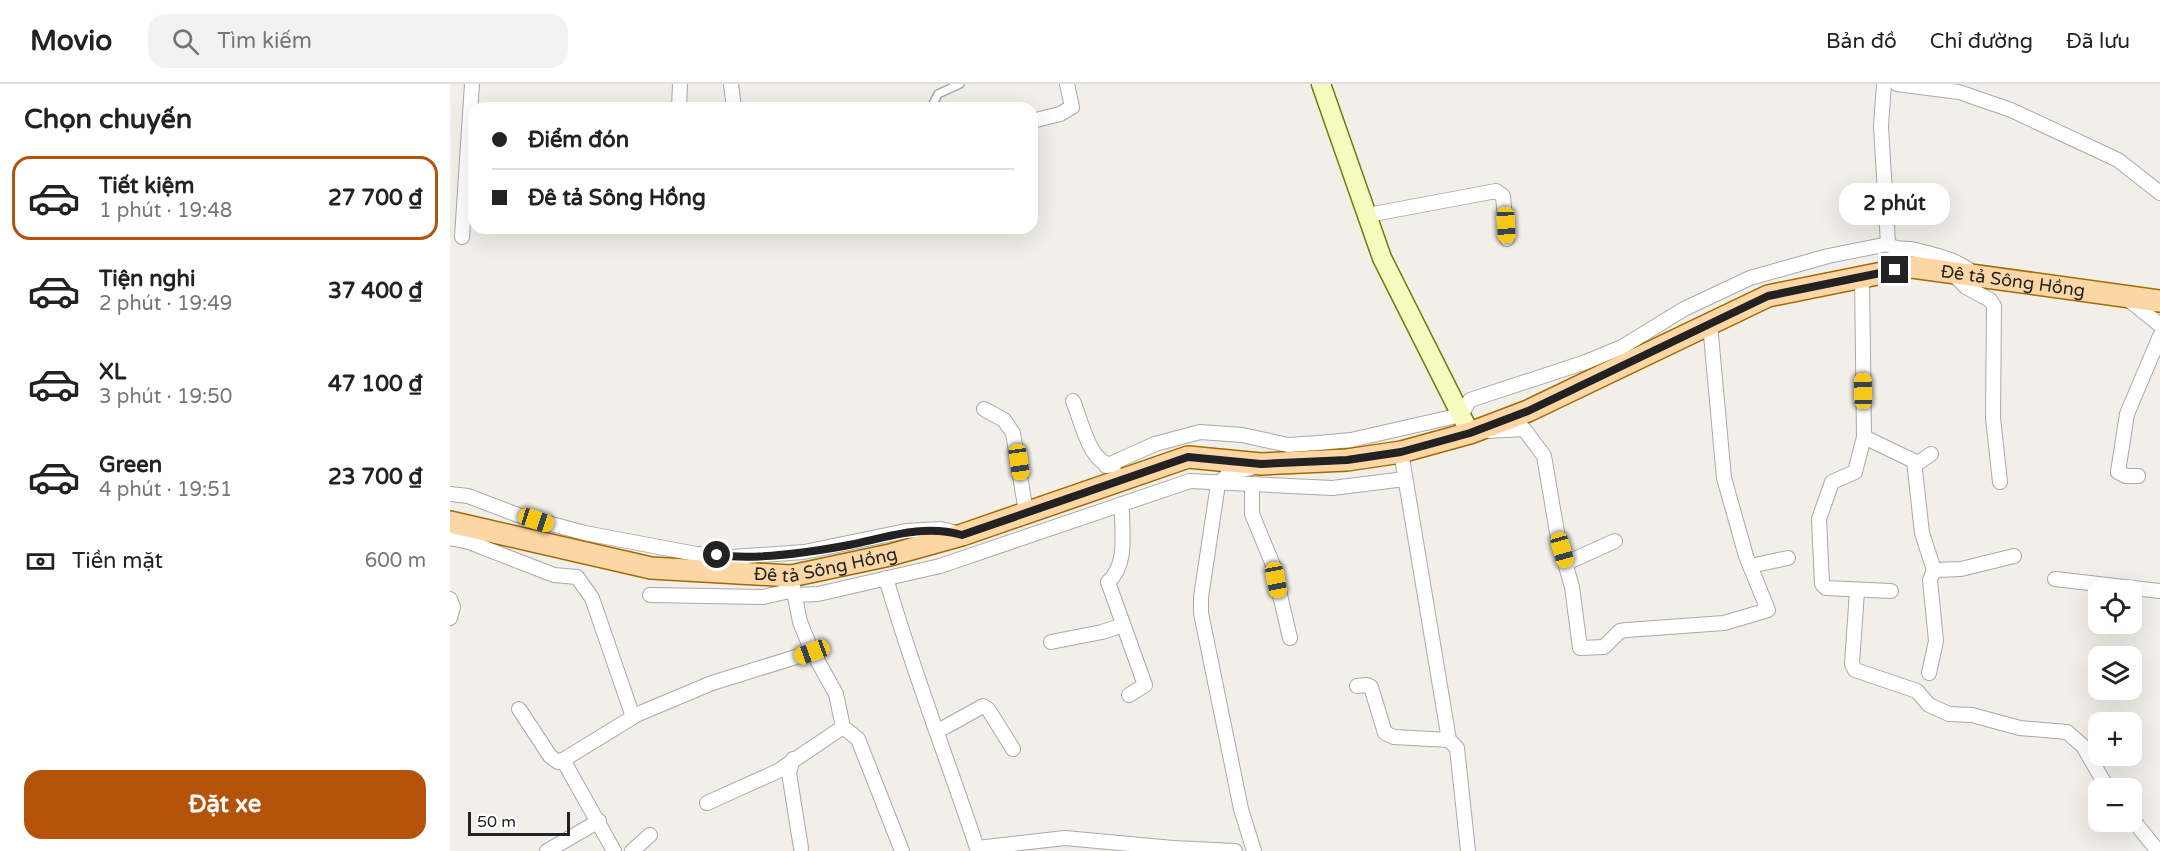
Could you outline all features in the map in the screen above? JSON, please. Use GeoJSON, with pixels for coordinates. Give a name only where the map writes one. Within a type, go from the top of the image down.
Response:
{"type":"FeatureCollection","features":[{"type":"Feature","properties":{"kind":"main road","name":"Đê tả Sông Hồng"},"geometry":{"type":"LineString","coordinates":[[450,522],[651,568],[727,572],[793,587],[890,555],[962,535],[1188,457],[1261,464],[1322,462],[1401,452],[1466,424],[1528,411],[1768,296],[1912,267],[2160,301]]}},
{"type":"Feature","properties":{"kind":"street"},"geometry":{"type":"LineString","coordinates":[[471,102],[472,84]]}},
{"type":"Feature","properties":{"kind":"street"},"geometry":{"type":"LineString","coordinates":[[678,102],[680,84]]}},
{"type":"Feature","properties":{"kind":"street"},"geometry":{"type":"LineString","coordinates":[[731,84],[733,102]]}},
{"type":"Feature","properties":{"kind":"street"},"geometry":{"type":"LineString","coordinates":[[1038,120],[1060,114],[1072,107],[1067,84]]}},
{"type":"Feature","properties":{"kind":"street"},"geometry":{"type":"LineString","coordinates":[[1321,84],[1382,258],[1466,424]]}},
{"type":"Feature","properties":{"kind":"street"},"geometry":{"type":"LineString","coordinates":[[1884,84],[1881,126],[1888,244]]}},
{"type":"Feature","properties":{"kind":"street"},"geometry":{"type":"LineString","coordinates":[[1897,84],[1959,92],[2011,110],[2118,160],[2160,193]]}},
{"type":"Feature","properties":{"kind":"street"},"geometry":{"type":"LineString","coordinates":[[462,237],[468,145]]}},
{"type":"Feature","properties":{"kind":"street"},"geometry":{"type":"LineString","coordinates":[[1368,215],[1496,191],[1503,196],[1507,239]]}},
{"type":"Feature","properties":{"kind":"street"},"geometry":{"type":"LineString","coordinates":[[1466,424],[1470,400],[1586,362],[1622,346],[1683,309],[1740,282],[1828,256],[1888,244],[1892,247],[1911,249],[1958,263],[1974,275]]}},
{"type":"Feature","properties":{"kind":"street"},"geometry":{"type":"LineString","coordinates":[[1951,272],[1966,287],[1990,300],[1994,306],[1993,418],[2000,482]]}},
{"type":"Feature","properties":{"kind":"street"},"geometry":{"type":"LineString","coordinates":[[1862,277],[1864,437],[1855,472],[1832,482],[1819,519],[1823,587],[1857,591],[1891,591]]}},
{"type":"Feature","properties":{"kind":"street"},"geometry":{"type":"LineString","coordinates":[[2123,295],[2160,325]]}},
{"type":"Feature","properties":{"kind":"street"},"geometry":{"type":"LineString","coordinates":[[1288,445],[1351,440],[1466,424],[1524,429],[1544,456],[1549,492],[1572,587],[1579,645],[1584,650],[1608,646],[1620,631],[1724,623],[1767,610],[1750,566],[1724,478],[1710,324]]}},
{"type":"Feature","properties":{"kind":"street"},"geometry":{"type":"LineString","coordinates":[[2138,476],[2126,476],[2118,472],[2123,433],[2127,414],[2160,336]]}},
{"type":"Feature","properties":{"kind":"street"},"geometry":{"type":"LineString","coordinates":[[1073,401],[1091,450],[1098,460],[1106,466],[1149,470]]}},
{"type":"Feature","properties":{"kind":"street"},"geometry":{"type":"LineString","coordinates":[[984,410],[1004,420],[1013,433],[1026,512]]}},
{"type":"Feature","properties":{"kind":"street"},"geometry":{"type":"LineString","coordinates":[[1106,466],[1155,444],[1200,432],[1242,435],[1288,445],[1322,462]]}},
{"type":"Feature","properties":{"kind":"street"},"geometry":{"type":"LineString","coordinates":[[1864,437],[1918,463],[1931,454]]}},
{"type":"Feature","properties":{"kind":"street"},"geometry":{"type":"LineString","coordinates":[[1401,452],[1449,740],[1457,748],[1468,851]]}},
{"type":"Feature","properties":{"kind":"street"},"geometry":{"type":"LineString","coordinates":[[1914,461],[1922,533],[1934,570],[1930,580],[1936,641],[1929,673]]}},
{"type":"Feature","properties":{"kind":"street"},"geometry":{"type":"LineString","coordinates":[[1254,851],[1241,809],[1202,613],[1203,578],[1218,484],[1231,472],[1261,464]]}},
{"type":"Feature","properties":{"kind":"street"},"geometry":{"type":"LineString","coordinates":[[650,595],[763,597],[793,587],[818,594],[940,566],[1190,481],[1252,486],[1332,488],[1405,479]]}},
{"type":"Feature","properties":{"kind":"street"},"geometry":{"type":"LineString","coordinates":[[1252,486],[1252,514],[1273,565],[1290,638]]}},
{"type":"Feature","properties":{"kind":"street"},"geometry":{"type":"LineString","coordinates":[[450,494],[468,495],[553,526],[696,554],[732,557],[804,552],[906,531],[941,529],[962,535]]}},
{"type":"Feature","properties":{"kind":"street"},"geometry":{"type":"LineString","coordinates":[[1122,504],[1120,566],[1108,582],[1145,685],[1129,695]]}},
{"type":"Feature","properties":{"kind":"street"},"geometry":{"type":"LineString","coordinates":[[450,538],[469,542],[554,575],[577,577],[584,583],[592,598],[633,717]]}},
{"type":"Feature","properties":{"kind":"street"},"geometry":{"type":"LineString","coordinates":[[1566,563],[1615,541]]}},
{"type":"Feature","properties":{"kind":"street"},"geometry":{"type":"LineString","coordinates":[[696,554],[727,572]]}},
{"type":"Feature","properties":{"kind":"street"},"geometry":{"type":"LineString","coordinates":[[1934,570],[1961,569],[2014,556]]}},
{"type":"Feature","properties":{"kind":"street"},"geometry":{"type":"LineString","coordinates":[[1750,566],[1788,558]]}},
{"type":"Feature","properties":{"kind":"street"},"geometry":{"type":"LineString","coordinates":[[886,578],[902,635],[938,731],[977,850],[1065,838],[1235,851]]}},
{"type":"Feature","properties":{"kind":"street"},"geometry":{"type":"LineString","coordinates":[[2055,579],[2160,591]]}},
{"type":"Feature","properties":{"kind":"street"},"geometry":{"type":"LineString","coordinates":[[793,587],[801,622],[812,652],[836,694],[843,727],[858,739],[902,851]]}},
{"type":"Feature","properties":{"kind":"street"},"geometry":{"type":"LineString","coordinates":[[1857,591],[1852,664],[1855,670],[1917,691],[1929,705],[1948,714],[1972,715],[2020,728],[2067,732],[2083,746],[2102,778]]}},
{"type":"Feature","properties":{"kind":"street"},"geometry":{"type":"LineString","coordinates":[[450,599],[453,607],[450,618]]}},
{"type":"Feature","properties":{"kind":"street"},"geometry":{"type":"LineString","coordinates":[[1051,642],[1102,632],[1123,624]]}},
{"type":"Feature","properties":{"kind":"street"},"geometry":{"type":"LineString","coordinates":[[519,709],[550,756],[558,762],[633,717],[712,682],[812,652]]}},
{"type":"Feature","properties":{"kind":"street"},"geometry":{"type":"LineString","coordinates":[[1357,686],[1371,687],[1385,733],[1395,737],[1449,740]]}},
{"type":"Feature","properties":{"kind":"street"},"geometry":{"type":"LineString","coordinates":[[938,731],[983,706],[988,708],[1013,749]]}},
{"type":"Feature","properties":{"kind":"street"},"geometry":{"type":"LineString","coordinates":[[707,803],[778,771],[843,727]]}},
{"type":"Feature","properties":{"kind":"street"},"geometry":{"type":"LineString","coordinates":[[793,759],[789,773],[801,848]]}},
{"type":"Feature","properties":{"kind":"street"},"geometry":{"type":"LineString","coordinates":[[563,760],[614,851]]}},
{"type":"Feature","properties":{"kind":"street"},"geometry":{"type":"LineString","coordinates":[[547,851],[599,821]]}},
{"type":"Feature","properties":{"kind":"street"},"geometry":{"type":"LineString","coordinates":[[2142,831],[2158,851]]}},
{"type":"Feature","properties":{"kind":"street"},"geometry":{"type":"LineString","coordinates":[[632,851],[650,835]]}},
{"type":"Feature","properties":{"kind":"lane"},"geometry":{"type":"LineString","coordinates":[[935,102],[938,94],[960,84]]}},
{"type":"Feature","properties":{"kind":"route"},"geometry":{"type":"LineString","coordinates":[[717,555],[732,557],[804,552],[906,531],[941,529],[962,535],[1188,457],[1261,464],[1298,464],[1401,452],[1470,433],[1528,411],[1768,296],[1895,270]]}}]}
